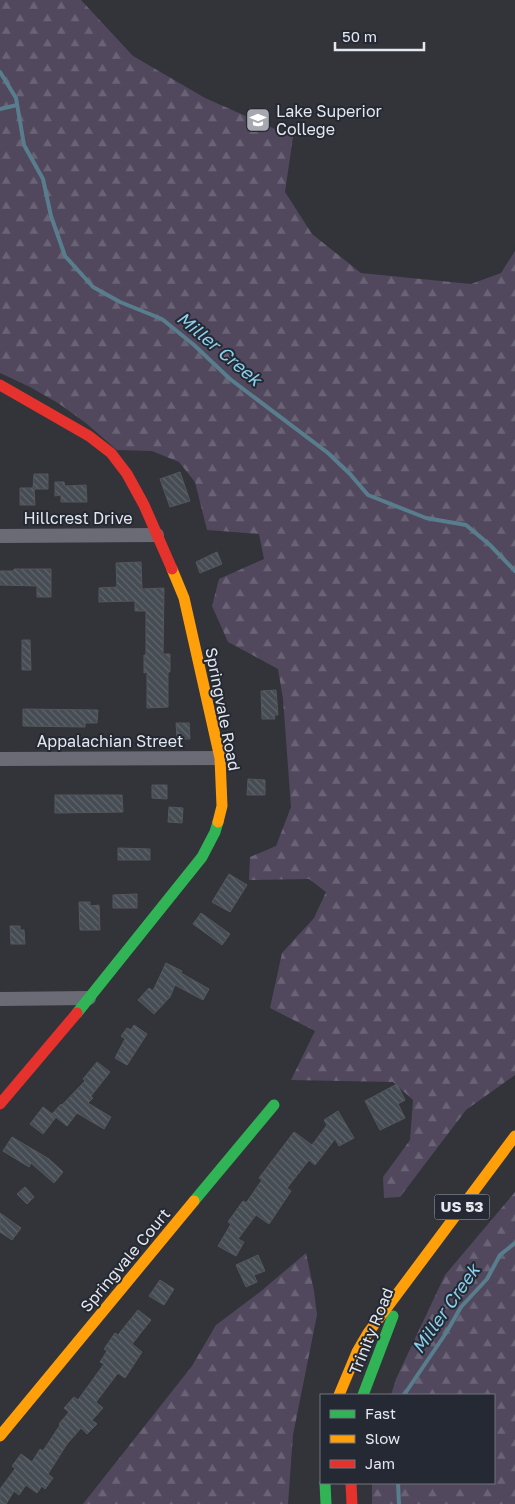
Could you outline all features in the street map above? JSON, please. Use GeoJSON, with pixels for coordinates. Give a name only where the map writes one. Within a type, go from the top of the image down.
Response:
{"type":"FeatureCollection","features":[{"type":"Feature","properties":{"kind":"main road","name":"Springvale Road"},"geometry":{"type":"LineString","coordinates":[[0,384],[89,436],[111,453],[127,474],[144,506],[184,598],[220,758],[222,806],[215,832],[202,857],[89,998],[0,1104]]}},
{"type":"Feature","properties":{"kind":"main road","name":"Springvale Court"},"geometry":{"type":"LineString","coordinates":[[0,1436],[274,1105]]}},
{"type":"Feature","properties":{"kind":"main road","name":"Trinity Road"},"geometry":{"type":"LineString","coordinates":[[339,1394],[357,1352],[368,1332],[515,1136]]}},
{"type":"Feature","properties":{"kind":"main road","name":"Trinity Road"},"geometry":{"type":"LineString","coordinates":[[363,1394],[381,1343],[409,1278]]}},
{"type":"Feature","properties":{"kind":"main road"},"geometry":{"type":"LineString","coordinates":[[325,1484],[326,1504]]}},
{"type":"Feature","properties":{"kind":"main road"},"geometry":{"type":"LineString","coordinates":[[351,1484],[352,1504]]}},
{"type":"Feature","properties":{"kind":"street","name":"Hillcrest Drive"},"geometry":{"type":"LineString","coordinates":[[0,536],[157,535]]}},
{"type":"Feature","properties":{"kind":"street","name":"Appalachian Street"},"geometry":{"type":"LineString","coordinates":[[0,759],[220,758]]}},
{"type":"Feature","properties":{"kind":"street"},"geometry":{"type":"LineString","coordinates":[[0,999],[89,998]]}},
{"type":"Feature","properties":{"kind":"green space"},"geometry":{"type":"Polygon","coordinates":[[[0,0],[81,0],[133,56],[205,98],[293,137],[285,192],[312,234],[361,273],[471,284],[501,273],[515,251],[515,1075],[466,1110],[400,1197],[384,1198],[383,1177],[410,1140],[413,1100],[393,1082],[291,1080],[315,1031],[270,1008],[282,953],[314,918],[326,892],[309,879],[249,880],[250,857],[276,846],[291,807],[283,699],[278,669],[228,642],[212,606],[219,579],[264,559],[259,534],[207,530],[195,482],[179,462],[152,451],[117,450],[87,424],[58,403],[0,373],[0,0]]]}},
{"type":"Feature","properties":{"kind":"green space"},"geometry":{"type":"Polygon","coordinates":[[[515,1192],[515,1504],[372,1504],[372,1484],[495,1484],[495,1394],[391,1394],[396,1379],[445,1275],[515,1192]]]}},
{"type":"Feature","properties":{"kind":"green space"},"geometry":{"type":"Polygon","coordinates":[[[306,1253],[317,1315],[293,1435],[288,1504],[83,1504],[192,1366],[216,1325],[260,1292],[306,1253]]]}},
{"type":"Feature","properties":{"kind":"building"},"geometry":{"type":"Polygon","coordinates":[[[180,472],[190,501],[170,507],[160,479],[180,472]]]}},
{"type":"Feature","properties":{"kind":"building"},"geometry":{"type":"Polygon","coordinates":[[[34,474],[48,474],[48,489],[34,489],[35,505],[20,505],[20,488],[33,488],[34,474]]]}},
{"type":"Feature","properties":{"kind":"building"},"geometry":{"type":"Polygon","coordinates":[[[55,482],[64,482],[65,486],[86,485],[87,502],[61,502],[61,495],[55,496],[55,482]]]}},
{"type":"Feature","properties":{"kind":"building"},"geometry":{"type":"Polygon","coordinates":[[[217,552],[222,564],[200,573],[196,562],[217,552]]]}},
{"type":"Feature","properties":{"kind":"building"},"geometry":{"type":"Polygon","coordinates":[[[141,562],[142,589],[164,588],[163,654],[170,654],[168,707],[147,708],[147,672],[144,673],[146,611],[135,611],[135,601],[99,602],[99,588],[117,587],[116,563],[141,562]]]}},
{"type":"Feature","properties":{"kind":"building"},"geometry":{"type":"Polygon","coordinates":[[[14,569],[51,569],[51,597],[37,597],[37,586],[0,585],[0,571],[14,571],[14,569]]]}},
{"type":"Feature","properties":{"kind":"building"},"geometry":{"type":"Polygon","coordinates":[[[22,640],[30,640],[31,670],[22,670],[22,640]]]}},
{"type":"Feature","properties":{"kind":"building"},"geometry":{"type":"Polygon","coordinates":[[[276,690],[278,715],[274,715],[275,719],[262,719],[261,691],[276,690]]]}},
{"type":"Feature","properties":{"kind":"building"},"geometry":{"type":"Polygon","coordinates":[[[23,709],[98,710],[97,723],[85,723],[85,727],[23,726],[23,709]]]}},
{"type":"Feature","properties":{"kind":"building"},"geometry":{"type":"Polygon","coordinates":[[[176,723],[189,723],[190,739],[177,739],[176,723]]]}},
{"type":"Feature","properties":{"kind":"building"},"geometry":{"type":"Polygon","coordinates":[[[248,779],[265,780],[265,795],[247,795],[248,779]]]}},
{"type":"Feature","properties":{"kind":"building"},"geometry":{"type":"Polygon","coordinates":[[[152,785],[167,785],[167,799],[152,798],[152,785]]]}},
{"type":"Feature","properties":{"kind":"building"},"geometry":{"type":"Polygon","coordinates":[[[55,795],[122,795],[123,812],[55,813],[55,795]]]}},
{"type":"Feature","properties":{"kind":"building"},"geometry":{"type":"Polygon","coordinates":[[[169,807],[183,808],[182,823],[168,822],[169,807]]]}},
{"type":"Feature","properties":{"kind":"building"},"geometry":{"type":"Polygon","coordinates":[[[118,848],[150,849],[150,860],[118,860],[118,848]]]}},
{"type":"Feature","properties":{"kind":"building"},"geometry":{"type":"Polygon","coordinates":[[[229,874],[247,885],[230,912],[212,902],[229,874]]]}},
{"type":"Feature","properties":{"kind":"building"},"geometry":{"type":"Polygon","coordinates":[[[137,894],[137,908],[113,908],[113,895],[137,894]]]}},
{"type":"Feature","properties":{"kind":"building"},"geometry":{"type":"Polygon","coordinates":[[[79,902],[90,902],[90,906],[99,905],[100,930],[80,930],[79,902]]]}},
{"type":"Feature","properties":{"kind":"building"},"geometry":{"type":"Polygon","coordinates":[[[201,913],[230,934],[222,945],[193,924],[201,913]]]}},
{"type":"Feature","properties":{"kind":"building"},"geometry":{"type":"Polygon","coordinates":[[[10,926],[20,926],[20,930],[24,930],[25,944],[11,944],[10,926]]]}},
{"type":"Feature","properties":{"kind":"building"},"geometry":{"type":"Polygon","coordinates":[[[166,963],[209,989],[203,1000],[175,985],[170,997],[154,1014],[138,1000],[149,988],[153,991],[166,963]]]}},
{"type":"Feature","properties":{"kind":"building"},"geometry":{"type":"Polygon","coordinates":[[[134,1025],[147,1034],[127,1065],[115,1058],[125,1039],[121,1036],[127,1028],[131,1030],[134,1025]]]}},
{"type":"Feature","properties":{"kind":"building"},"geometry":{"type":"Polygon","coordinates":[[[97,1062],[110,1072],[91,1096],[93,1098],[88,1103],[111,1117],[104,1129],[77,1113],[67,1126],[52,1114],[85,1081],[83,1079],[97,1062]]]}},
{"type":"Feature","properties":{"kind":"building"},"geometry":{"type":"Polygon","coordinates":[[[397,1084],[405,1100],[398,1104],[405,1118],[380,1130],[365,1101],[397,1084]]]}},
{"type":"Feature","properties":{"kind":"building"},"geometry":{"type":"Polygon","coordinates":[[[43,1107],[56,1117],[43,1134],[30,1124],[43,1107]]]}},
{"type":"Feature","properties":{"kind":"building"},"geometry":{"type":"Polygon","coordinates":[[[338,1111],[354,1138],[339,1146],[335,1139],[315,1165],[309,1160],[287,1188],[291,1191],[269,1224],[256,1215],[238,1239],[244,1242],[236,1256],[218,1246],[231,1224],[228,1222],[243,1201],[246,1203],[262,1180],[259,1178],[294,1132],[312,1145],[327,1125],[324,1120],[338,1111]]]}},
{"type":"Feature","properties":{"kind":"building"},"geometry":{"type":"Polygon","coordinates":[[[12,1137],[49,1159],[63,1172],[54,1183],[31,1163],[29,1167],[3,1151],[12,1137]]]}},
{"type":"Feature","properties":{"kind":"building"},"geometry":{"type":"Polygon","coordinates":[[[25,1187],[34,1197],[27,1204],[17,1194],[25,1187]]]}},
{"type":"Feature","properties":{"kind":"building"},"geometry":{"type":"Polygon","coordinates":[[[0,1213],[21,1228],[12,1240],[0,1232],[0,1213]]]}},
{"type":"Feature","properties":{"kind":"building"},"geometry":{"type":"Polygon","coordinates":[[[258,1255],[265,1271],[254,1275],[257,1282],[246,1287],[236,1265],[258,1255]]]}},
{"type":"Feature","properties":{"kind":"building"},"geometry":{"type":"Polygon","coordinates":[[[160,1280],[174,1289],[164,1305],[149,1296],[160,1280]]]}},
{"type":"Feature","properties":{"kind":"building"},"geometry":{"type":"Polygon","coordinates":[[[138,1310],[151,1320],[132,1344],[142,1352],[125,1378],[118,1373],[96,1402],[103,1408],[92,1420],[97,1424],[87,1434],[81,1428],[67,1444],[48,1474],[53,1478],[45,1489],[42,1486],[37,1493],[26,1485],[19,1495],[14,1491],[6,1504],[0,1504],[0,1489],[15,1469],[12,1466],[21,1454],[32,1462],[40,1449],[43,1451],[59,1424],[69,1412],[64,1408],[74,1397],[78,1400],[104,1364],[100,1362],[107,1351],[104,1349],[115,1333],[118,1335],[138,1310]]]}},
{"type":"Feature","properties":{"kind":"waterway","name":"Miller Creek"},"geometry":{"type":"LineString","coordinates":[[0,72],[16,98],[24,145],[43,179],[51,216],[65,256],[93,287],[120,302],[162,319],[194,345],[230,379],[328,453],[368,495],[426,518],[466,525],[490,545],[515,571]]}},
{"type":"Feature","properties":{"kind":"waterway"},"geometry":{"type":"LineString","coordinates":[[0,109],[17,105]]}},
{"type":"Feature","properties":{"kind":"waterway","name":"Miller Creek"},"geometry":{"type":"LineString","coordinates":[[405,1394],[446,1333],[461,1307],[487,1279],[500,1255],[515,1243]]}},
{"type":"Feature","properties":{"kind":"waterway","name":"Miller Creek"},"geometry":{"type":"LineString","coordinates":[[398,1484],[399,1504]]}},
{"type":"Feature","properties":{"kind":"traffic: fast"},"geometry":{"type":"LineString","coordinates":[[77,1013],[202,857],[218,822]]}},
{"type":"Feature","properties":{"kind":"traffic: fast"},"geometry":{"type":"LineString","coordinates":[[194,1201],[274,1105]]}},
{"type":"Feature","properties":{"kind":"traffic: fast"},"geometry":{"type":"LineString","coordinates":[[363,1394],[393,1316]]}},
{"type":"Feature","properties":{"kind":"traffic: fast"},"geometry":{"type":"LineString","coordinates":[[325,1484],[326,1504]]}},
{"type":"Feature","properties":{"kind":"traffic: slow"},"geometry":{"type":"LineString","coordinates":[[172,569],[184,598],[220,758],[222,806],[218,822]]}},
{"type":"Feature","properties":{"kind":"traffic: slow"},"geometry":{"type":"LineString","coordinates":[[339,1394],[357,1352],[368,1333],[515,1136]]}},
{"type":"Feature","properties":{"kind":"traffic: slow"},"geometry":{"type":"LineString","coordinates":[[0,1436],[194,1201]]}},
{"type":"Feature","properties":{"kind":"traffic: jam"},"geometry":{"type":"LineString","coordinates":[[0,385],[89,436],[111,453],[127,474],[144,505],[172,569]]}},
{"type":"Feature","properties":{"kind":"traffic: jam"},"geometry":{"type":"LineString","coordinates":[[0,1104],[77,1013]]}},
{"type":"Feature","properties":{"kind":"traffic: jam"},"geometry":{"type":"LineString","coordinates":[[351,1484],[352,1504]]}},
{"type":"Feature","properties":{"kind":"place","name":"Lake Superior College"},"geometry":{"type":"Point","coordinates":[258,120]}}]}
